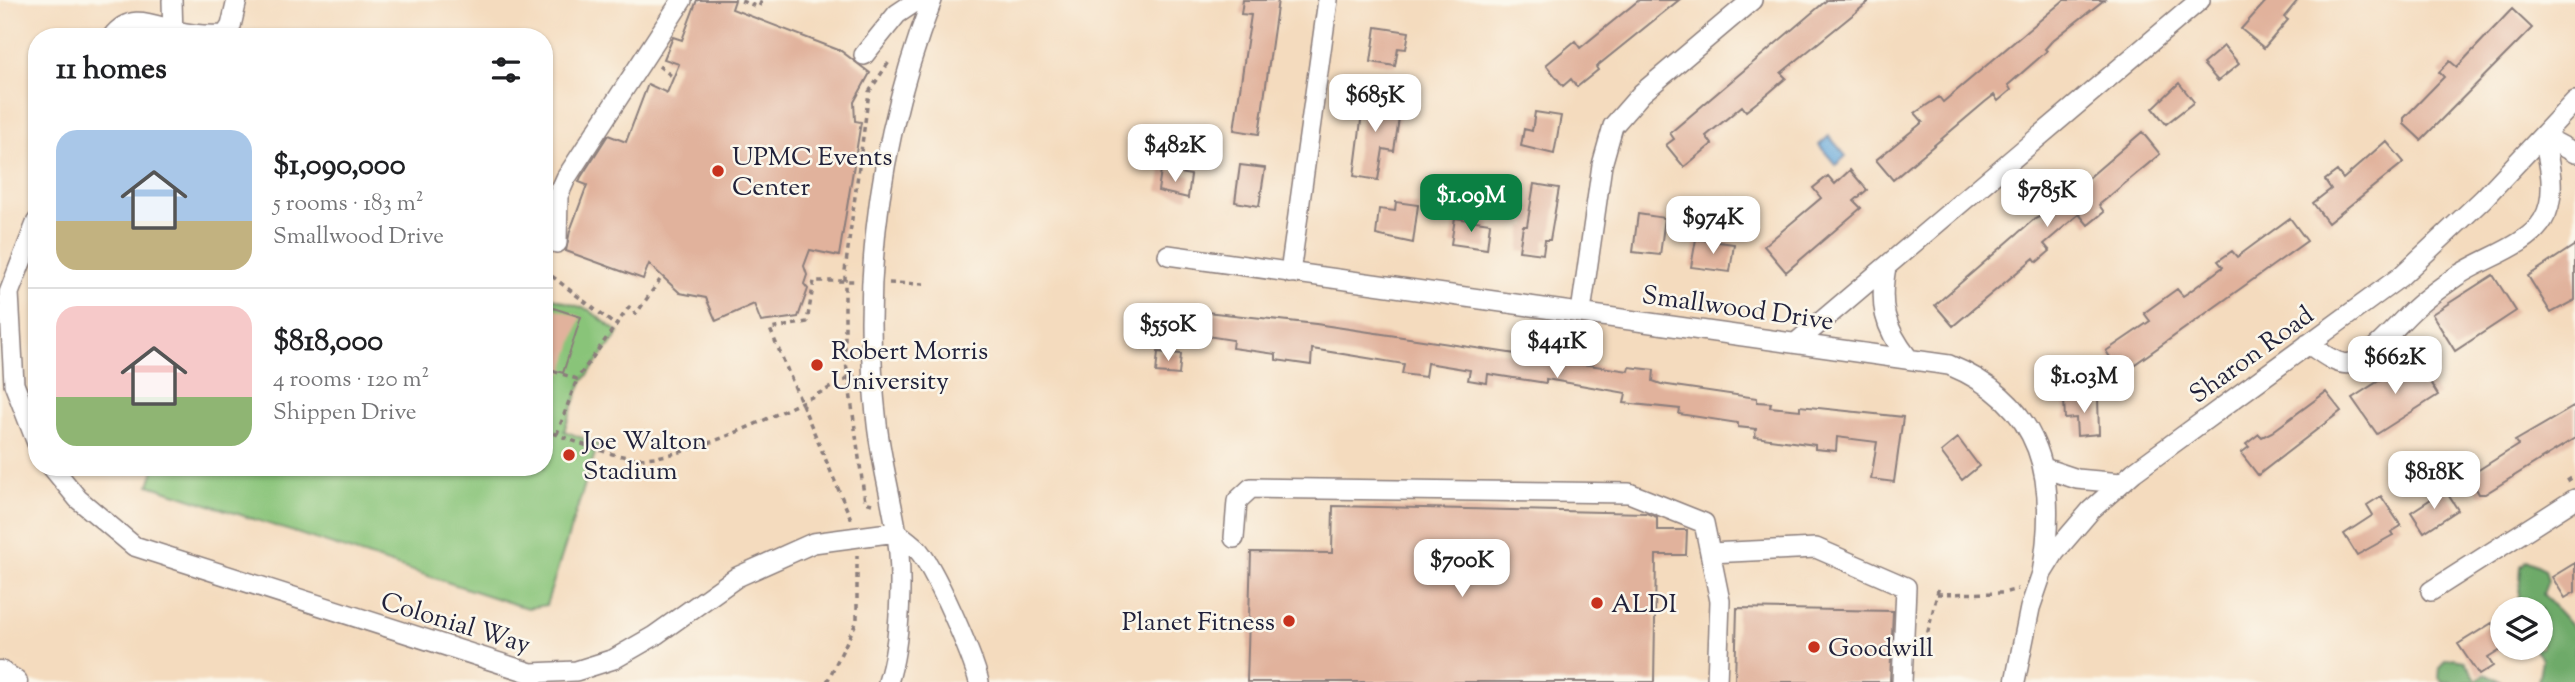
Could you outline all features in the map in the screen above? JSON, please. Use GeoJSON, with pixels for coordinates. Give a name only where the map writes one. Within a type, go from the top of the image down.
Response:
{"type":"FeatureCollection","features":[{"type":"Feature","properties":{"kind":"main road"},"geometry":{"type":"LineString","coordinates":[[0,673],[15,682]]}},
{"type":"Feature","properties":{"kind":"street"},"geometry":{"type":"LineString","coordinates":[[169,28],[172,0]]}},
{"type":"Feature","properties":{"kind":"street"},"geometry":{"type":"LineString","coordinates":[[230,28],[237,0]]}},
{"type":"Feature","properties":{"kind":"street"},"geometry":{"type":"LineString","coordinates":[[556,243],[558,195],[566,178],[682,0]]}},
{"type":"Feature","properties":{"kind":"street"},"geometry":{"type":"LineString","coordinates":[[1290,272],[1328,0]]}},
{"type":"Feature","properties":{"kind":"street"},"geometry":{"type":"LineString","coordinates":[[1581,312],[1602,165],[1613,126],[1624,110],[1642,93],[1752,0]]}},
{"type":"Feature","properties":{"kind":"street"},"geometry":{"type":"LineString","coordinates":[[1797,342],[2200,0]]}},
{"type":"Feature","properties":{"kind":"street"},"geometry":{"type":"LineString","coordinates":[[864,55],[897,14],[927,1]]}},
{"type":"Feature","properties":{"kind":"street"},"geometry":{"type":"LineString","coordinates":[[888,682],[899,616],[896,532],[877,425],[871,360],[874,239],[887,151],[927,1]]}},
{"type":"Feature","properties":{"kind":"street"},"geometry":{"type":"LineString","coordinates":[[121,28],[136,22],[158,28]]}},
{"type":"Feature","properties":{"kind":"street","name":"Sharon Road"},"geometry":{"type":"LineString","coordinates":[[2015,682],[2030,608],[2042,573],[2076,526],[2121,483],[2400,277],[2483,199],[2575,101]]}},
{"type":"Feature","properties":{"kind":"street"},"geometry":{"type":"LineString","coordinates":[[2543,136],[2575,153]]}},
{"type":"Feature","properties":{"kind":"street"},"geometry":{"type":"LineString","coordinates":[[2308,344],[2342,364],[2353,362],[2388,336],[2422,302],[2475,263],[2521,241],[2544,219],[2552,171],[2543,136]]}},
{"type":"Feature","properties":{"kind":"street"},"geometry":{"type":"LineString","coordinates":[[28,244],[9,293],[14,384],[28,420]]}},
{"type":"Feature","properties":{"kind":"street","name":"Smallwood Drive"},"geometry":{"type":"LineString","coordinates":[[1168,255],[1949,365],[1999,394],[2028,429],[2044,468],[2048,513],[2042,573]]}},
{"type":"Feature","properties":{"kind":"street"},"geometry":{"type":"LineString","coordinates":[[1886,267],[1882,289],[1883,317],[1895,341],[1908,358]]}},
{"type":"Feature","properties":{"kind":"street"},"geometry":{"type":"LineString","coordinates":[[2044,468],[2077,479],[2121,483]]}},
{"type":"Feature","properties":{"kind":"street","name":"Colonial Way"},"geometry":{"type":"LineString","coordinates":[[59,476],[78,499],[134,546],[531,673],[576,671],[614,659],[654,636],[737,578],[813,544],[896,532]]}},
{"type":"Feature","properties":{"kind":"street"},"geometry":{"type":"LineString","coordinates":[[1234,538],[1237,501],[1251,488],[1629,493],[1704,523],[1720,601],[1717,682]]}},
{"type":"Feature","properties":{"kind":"street"},"geometry":{"type":"LineString","coordinates":[[2431,591],[2575,499]]}},
{"type":"Feature","properties":{"kind":"street"},"geometry":{"type":"LineString","coordinates":[[896,532],[919,550],[927,564],[964,639],[979,682]]}},
{"type":"Feature","properties":{"kind":"street"},"geometry":{"type":"LineString","coordinates":[[1710,553],[1816,548],[1906,587],[1902,682]]}},
{"type":"Feature","properties":{"kind":"path"},"geometry":{"type":"LineString","coordinates":[[740,0],[760,7],[762,0]]}},
{"type":"Feature","properties":{"kind":"path"},"geometry":{"type":"LineString","coordinates":[[553,277],[615,325]]}},
{"type":"Feature","properties":{"kind":"path"},"geometry":{"type":"LineString","coordinates":[[557,434],[577,379],[629,307],[636,314],[662,277]]}},
{"type":"Feature","properties":{"kind":"path"},"geometry":{"type":"LineString","coordinates":[[827,682],[857,621],[859,595],[855,537],[846,505],[770,329],[807,322],[814,281],[857,281]]}},
{"type":"Feature","properties":{"kind":"path"},"geometry":{"type":"LineString","coordinates":[[883,282],[926,284]]}},
{"type":"Feature","properties":{"kind":"path"},"geometry":{"type":"LineString","coordinates":[[553,371],[577,379]]}},
{"type":"Feature","properties":{"kind":"path"},"geometry":{"type":"LineString","coordinates":[[553,433],[626,456],[657,457],[702,446],[860,372]]}},
{"type":"Feature","properties":{"kind":"path"},"geometry":{"type":"LineString","coordinates":[[1922,657],[1939,586]]}},
{"type":"Feature","properties":{"kind":"path"},"geometry":{"type":"LineString","coordinates":[[1937,594],[2003,593]]}},
{"type":"Feature","properties":{"kind":"green space","name":"Joe Walton Stadium"},"geometry":{"type":"Polygon","coordinates":[[[553,298],[589,310],[619,333],[581,384],[564,431],[598,444],[546,605],[528,608],[517,605],[149,485],[152,476],[553,476],[553,298]]]}},
{"type":"Feature","properties":{"kind":"green space"},"geometry":{"type":"Polygon","coordinates":[[[2527,560],[2545,569],[2548,581],[2543,594],[2546,597],[2518,597],[2521,566],[2527,560]]]}},
{"type":"Feature","properties":{"kind":"green space"},"geometry":{"type":"Polygon","coordinates":[[[2553,605],[2575,630],[2575,682],[2538,682],[2542,660],[2553,660],[2553,605]]]}},
{"type":"Feature","properties":{"kind":"green space"},"geometry":{"type":"Polygon","coordinates":[[[2445,660],[2464,660],[2477,680],[2485,674],[2501,682],[2443,682],[2439,678],[2440,667],[2445,660]]]}},
{"type":"Feature","properties":{"kind":"water"},"geometry":{"type":"Polygon","coordinates":[[[1829,136],[1846,156],[1836,165],[1819,145],[1829,136]]]}},
{"type":"Feature","properties":{"kind":"building","name":"UPMC Events Center"},"geometry":{"type":"Polygon","coordinates":[[[697,0],[735,0],[732,9],[841,51],[870,73],[854,102],[855,121],[861,122],[839,256],[810,250],[804,266],[807,275],[804,284],[808,289],[798,317],[761,322],[754,304],[716,321],[706,298],[680,293],[649,264],[643,279],[566,251],[570,231],[587,185],[579,182],[581,177],[608,135],[626,142],[648,84],[667,93],[679,64],[664,59],[673,37],[682,40],[697,0]]]}},
{"type":"Feature","properties":{"kind":"building"},"geometry":{"type":"Polygon","coordinates":[[[1243,0],[1278,0],[1259,134],[1234,130],[1251,15],[1241,14],[1243,0]]]}},
{"type":"Feature","properties":{"kind":"building"},"geometry":{"type":"Polygon","coordinates":[[[1639,0],[1679,0],[1596,67],[1598,70],[1577,87],[1571,79],[1563,86],[1546,65],[1575,41],[1580,48],[1639,0]]]}},
{"type":"Feature","properties":{"kind":"building"},"geometry":{"type":"Polygon","coordinates":[[[1827,0],[1871,0],[1781,73],[1786,78],[1770,92],[1746,111],[1742,106],[1706,136],[1712,144],[1684,167],[1666,145],[1674,139],[1670,133],[1827,0]]]}},
{"type":"Feature","properties":{"kind":"building"},"geometry":{"type":"Polygon","coordinates":[[[2064,0],[2104,0],[2053,40],[2045,49],[2047,51],[2008,85],[2011,90],[1998,101],[1994,95],[1893,180],[1876,160],[1923,122],[1915,113],[1939,97],[1943,102],[2064,0]]]}},
{"type":"Feature","properties":{"kind":"building"},"geometry":{"type":"Polygon","coordinates":[[[2267,0],[2298,0],[2284,17],[2288,20],[2264,48],[2241,29],[2267,0]]]}},
{"type":"Feature","properties":{"kind":"building"},"geometry":{"type":"Polygon","coordinates":[[[2512,9],[2532,28],[2421,140],[2404,124],[2404,118],[2444,77],[2439,72],[2450,61],[2457,67],[2512,9]]]}},
{"type":"Feature","properties":{"kind":"building"},"geometry":{"type":"Polygon","coordinates":[[[1376,27],[1409,32],[1406,49],[1398,48],[1395,66],[1371,62],[1376,27]]]}},
{"type":"Feature","properties":{"kind":"building"},"geometry":{"type":"Polygon","coordinates":[[[2224,46],[2239,64],[2218,81],[2203,64],[2224,46]]]}},
{"type":"Feature","properties":{"kind":"building"},"geometry":{"type":"Polygon","coordinates":[[[2179,83],[2194,102],[2166,124],[2153,108],[2179,83]]]}},
{"type":"Feature","properties":{"kind":"building"},"geometry":{"type":"Polygon","coordinates":[[[1365,89],[1390,93],[1388,110],[1400,112],[1394,151],[1383,149],[1378,180],[1354,176],[1365,89]]]}},
{"type":"Feature","properties":{"kind":"building"},"geometry":{"type":"Polygon","coordinates":[[[1535,112],[1561,116],[1554,154],[1521,146],[1524,129],[1532,131],[1535,112]]]}},
{"type":"Feature","properties":{"kind":"building"},"geometry":{"type":"Polygon","coordinates":[[[2142,132],[2160,154],[2099,205],[2104,212],[2088,225],[2079,214],[2044,244],[2050,251],[2037,262],[2034,258],[1953,326],[1935,305],[2033,220],[2049,212],[2142,132]]]}},
{"type":"Feature","properties":{"kind":"building"},"geometry":{"type":"Polygon","coordinates":[[[2386,141],[2404,162],[2328,223],[2313,203],[2331,189],[2325,180],[2337,171],[2343,179],[2386,141]]]}},
{"type":"Feature","properties":{"kind":"building"},"geometry":{"type":"Polygon","coordinates":[[[1240,165],[1265,168],[1259,206],[1235,202],[1240,165]]]}},
{"type":"Feature","properties":{"kind":"building"},"geometry":{"type":"Polygon","coordinates":[[[1161,170],[1191,175],[1188,198],[1158,191],[1161,170]]]}},
{"type":"Feature","properties":{"kind":"building"},"geometry":{"type":"Polygon","coordinates":[[[1850,170],[1867,190],[1854,201],[1861,208],[1786,272],[1764,246],[1821,198],[1813,188],[1828,176],[1835,184],[1850,170]]]}},
{"type":"Feature","properties":{"kind":"building"},"geometry":{"type":"Polygon","coordinates":[[[1534,184],[1559,188],[1550,240],[1545,240],[1543,254],[1519,251],[1523,226],[1527,226],[1534,184]]]}},
{"type":"Feature","properties":{"kind":"building"},"geometry":{"type":"Polygon","coordinates":[[[1396,202],[1418,205],[1413,243],[1376,235],[1379,209],[1395,211],[1396,202]]]}},
{"type":"Feature","properties":{"kind":"building"},"geometry":{"type":"Polygon","coordinates":[[[1638,214],[1665,218],[1660,255],[1633,252],[1638,214]]]}},
{"type":"Feature","properties":{"kind":"building"},"geometry":{"type":"Polygon","coordinates":[[[1455,218],[1490,223],[1487,249],[1451,244],[1455,218]]]}},
{"type":"Feature","properties":{"kind":"building"},"geometry":{"type":"Polygon","coordinates":[[[2290,218],[2307,241],[2121,374],[2106,351],[2150,321],[2144,313],[2177,289],[2183,296],[2223,267],[2218,261],[2232,251],[2237,257],[2290,218]]]}},
{"type":"Feature","properties":{"kind":"building"},"geometry":{"type":"Polygon","coordinates":[[[1696,239],[1734,244],[1730,272],[1691,267],[1696,239]]]}},
{"type":"Feature","properties":{"kind":"building"},"geometry":{"type":"Polygon","coordinates":[[[2575,245],[2575,300],[2551,313],[2528,276],[2575,245]]]}},
{"type":"Feature","properties":{"kind":"building"},"geometry":{"type":"Polygon","coordinates":[[[2493,275],[2516,311],[2455,351],[2432,314],[2493,275]]]}},
{"type":"Feature","properties":{"kind":"building"},"geometry":{"type":"Polygon","coordinates":[[[553,308],[581,317],[563,373],[553,370],[553,308]]]}},
{"type":"Feature","properties":{"kind":"building"},"geometry":{"type":"Polygon","coordinates":[[[1178,309],[1316,324],[1628,371],[1629,367],[1654,370],[1653,381],[1661,384],[1757,398],[1757,402],[1771,403],[1770,407],[1800,410],[1800,406],[1903,417],[1894,482],[1871,479],[1877,442],[1837,437],[1836,451],[1815,449],[1815,445],[1755,437],[1756,429],[1738,427],[1738,423],[1679,414],[1680,409],[1624,403],[1626,393],[1546,379],[1546,383],[1488,374],[1487,383],[1468,380],[1470,370],[1427,363],[1425,377],[1402,374],[1404,364],[1312,349],[1311,365],[1276,360],[1276,354],[1232,348],[1233,340],[1175,331],[1178,309]]]}},
{"type":"Feature","properties":{"kind":"building"},"geometry":{"type":"Polygon","coordinates":[[[1158,352],[1181,354],[1179,375],[1156,373],[1158,352]]]}},
{"type":"Feature","properties":{"kind":"building"},"geometry":{"type":"Polygon","coordinates":[[[2415,358],[2438,395],[2377,434],[2352,398],[2415,358]]]}},
{"type":"Feature","properties":{"kind":"building"},"geometry":{"type":"Polygon","coordinates":[[[2326,392],[2341,411],[2258,475],[2241,453],[2249,447],[2246,444],[2259,434],[2262,437],[2272,432],[2326,392]]]}},
{"type":"Feature","properties":{"kind":"building"},"geometry":{"type":"Polygon","coordinates":[[[2098,397],[2099,434],[2077,436],[2076,418],[2065,419],[2064,399],[2098,397]]]}},
{"type":"Feature","properties":{"kind":"building"},"geometry":{"type":"Polygon","coordinates":[[[2575,406],[2575,438],[2485,494],[2479,494],[2469,476],[2518,445],[2515,441],[2575,406]]]}},
{"type":"Feature","properties":{"kind":"building"},"geometry":{"type":"Polygon","coordinates":[[[1958,438],[1979,466],[1962,480],[1941,452],[1958,438]]]}},
{"type":"Feature","properties":{"kind":"building"},"geometry":{"type":"Polygon","coordinates":[[[2445,490],[2458,510],[2424,532],[2411,512],[2445,490]]]}},
{"type":"Feature","properties":{"kind":"building"},"geometry":{"type":"Polygon","coordinates":[[[2381,496],[2401,526],[2391,532],[2393,535],[2357,555],[2344,534],[2373,515],[2367,505],[2381,496]]]}},
{"type":"Feature","properties":{"kind":"building"},"geometry":{"type":"Polygon","coordinates":[[[1333,506],[1646,513],[1657,517],[1657,530],[1687,530],[1686,555],[1656,555],[1654,682],[1247,682],[1251,552],[1332,553],[1333,506]]]}},
{"type":"Feature","properties":{"kind":"building"},"geometry":{"type":"Polygon","coordinates":[[[2575,563],[2575,592],[2565,598],[2552,577],[2575,563]]]}},
{"type":"Feature","properties":{"kind":"building","name":"Goodwill"},"geometry":{"type":"Polygon","coordinates":[[[1737,608],[1893,611],[1890,682],[1735,682],[1737,608]]]}},
{"type":"Feature","properties":{"kind":"building"},"geometry":{"type":"Polygon","coordinates":[[[2490,624],[2488,658],[2493,666],[2479,675],[2458,644],[2490,624]]]}},
{"type":"Feature","properties":{"kind":"place","name":"UPMC Events Center"},"geometry":{"type":"Point","coordinates":[718,171]}},
{"type":"Feature","properties":{"kind":"place","name":"Robert Morris University"},"geometry":{"type":"Point","coordinates":[817,365]}},
{"type":"Feature","properties":{"kind":"place","name":"Joe Walton Stadium"},"geometry":{"type":"Point","coordinates":[569,455]}},
{"type":"Feature","properties":{"kind":"place","name":"ALDI"},"geometry":{"type":"Point","coordinates":[1597,603]}},
{"type":"Feature","properties":{"kind":"place","name":"Planet Fitness"},"geometry":{"type":"Point","coordinates":[1289,621]}},
{"type":"Feature","properties":{"kind":"place","name":"Goodwill"},"geometry":{"type":"Point","coordinates":[1814,647]}}]}
